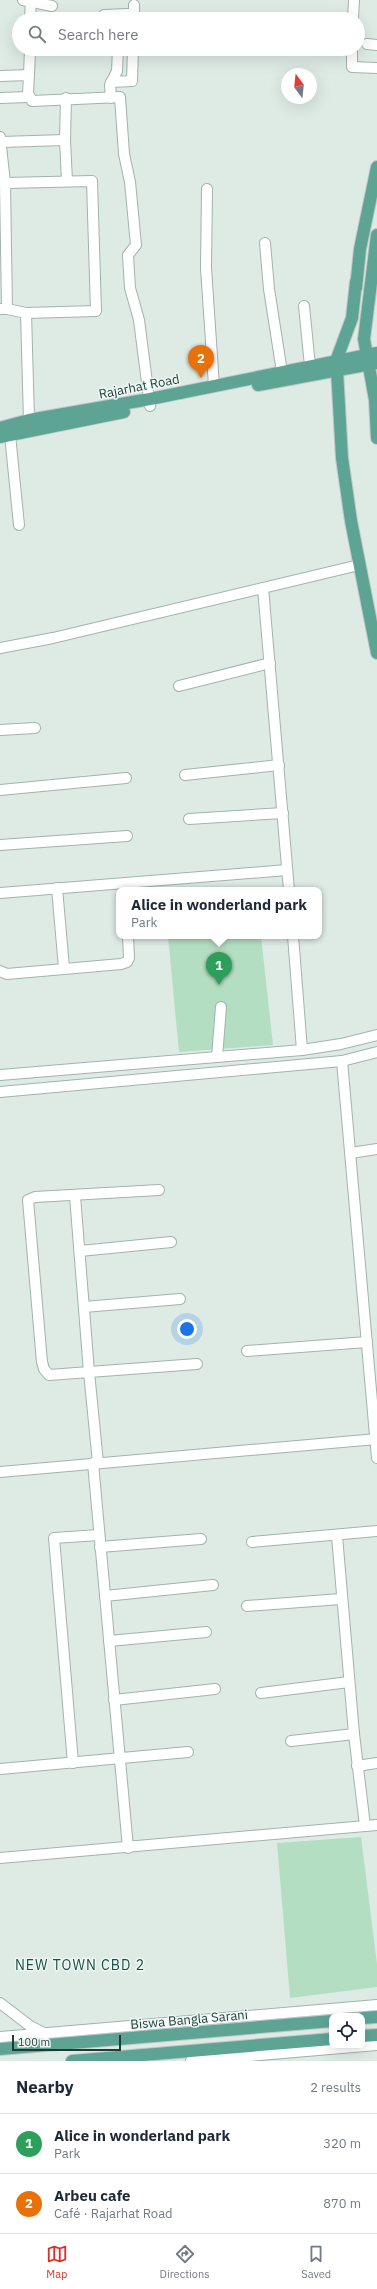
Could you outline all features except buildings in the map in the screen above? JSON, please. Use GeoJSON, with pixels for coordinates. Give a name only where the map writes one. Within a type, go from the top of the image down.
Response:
{"type":"FeatureCollection","features":[{"type":"Feature","properties":{"kind":"main road"},"geometry":{"type":"LineString","coordinates":[[377,167],[360,249],[356,282],[355,327],[336,366],[342,458],[359,565],[377,653]]}},
{"type":"Feature","properties":{"kind":"main road"},"geometry":{"type":"LineString","coordinates":[[377,236],[364,339],[373,359],[377,438]]}},
{"type":"Feature","properties":{"kind":"main road","name":"Rajarhat Road"},"geometry":{"type":"LineString","coordinates":[[3,433],[27,426],[373,359]]}},
{"type":"Feature","properties":{"kind":"main road","name":"Rajarhat Road"},"geometry":{"type":"LineString","coordinates":[[150,403],[214,386],[310,366],[336,366]]}},
{"type":"Feature","properties":{"kind":"main road"},"geometry":{"type":"LineString","coordinates":[[365,2018],[377,2017]]}},
{"type":"Feature","properties":{"kind":"main road","name":"Biswa Bangla Sarani"},"geometry":{"type":"LineString","coordinates":[[0,2049],[329,2021]]}},
{"type":"Feature","properties":{"kind":"main road"},"geometry":{"type":"LineString","coordinates":[[365,2036],[377,2035]]}},
{"type":"Feature","properties":{"kind":"main road"},"geometry":{"type":"LineString","coordinates":[[72,2061],[329,2039]]}},
{"type":"Feature","properties":{"kind":"street"},"geometry":{"type":"LineString","coordinates":[[353,12],[354,0]]}},
{"type":"Feature","properties":{"kind":"street"},"geometry":{"type":"LineString","coordinates":[[29,12],[28,1],[52,6]]}},
{"type":"Feature","properties":{"kind":"street"},"geometry":{"type":"LineString","coordinates":[[128,12],[134,5]]}},
{"type":"Feature","properties":{"kind":"street"},"geometry":{"type":"LineString","coordinates":[[28,97],[30,56]]}},
{"type":"Feature","properties":{"kind":"street"},"geometry":{"type":"LineString","coordinates":[[111,98],[111,82],[117,71],[118,56]]}},
{"type":"Feature","properties":{"kind":"street"},"geometry":{"type":"LineString","coordinates":[[111,82],[132,81],[133,56]]}},
{"type":"Feature","properties":{"kind":"street"},"geometry":{"type":"LineString","coordinates":[[352,56],[352,67],[377,68]]}},
{"type":"Feature","properties":{"kind":"street"},"geometry":{"type":"LineString","coordinates":[[0,76],[29,75]]}},
{"type":"Feature","properties":{"kind":"street"},"geometry":{"type":"LineString","coordinates":[[0,98],[28,97],[32,101],[50,101],[66,98],[120,97],[124,154],[130,182],[136,232],[136,245],[128,255],[130,288],[139,320],[150,403]]}},
{"type":"Feature","properties":{"kind":"street"},"geometry":{"type":"LineString","coordinates":[[66,98],[64,140],[66,181]]}},
{"type":"Feature","properties":{"kind":"street"},"geometry":{"type":"LineString","coordinates":[[5,183],[92,181],[96,311],[26,313],[3,309],[3,196],[5,183],[0,139],[64,140]]}},
{"type":"Feature","properties":{"kind":"street"},"geometry":{"type":"LineString","coordinates":[[207,189],[206,268],[214,386]]}},
{"type":"Feature","properties":{"kind":"street"},"geometry":{"type":"LineString","coordinates":[[264,243],[269,289],[282,372]]}},
{"type":"Feature","properties":{"kind":"street"},"geometry":{"type":"LineString","coordinates":[[304,306],[310,366]]}},
{"type":"Feature","properties":{"kind":"street"},"geometry":{"type":"LineString","coordinates":[[26,313],[27,426]]}},
{"type":"Feature","properties":{"kind":"street"},"geometry":{"type":"LineString","coordinates":[[3,433],[19,525]]}},
{"type":"Feature","properties":{"kind":"street"},"geometry":{"type":"LineString","coordinates":[[0,648],[53,638],[359,565]]}},
{"type":"Feature","properties":{"kind":"street"},"geometry":{"type":"LineString","coordinates":[[263,588],[289,887]]}},
{"type":"Feature","properties":{"kind":"street"},"geometry":{"type":"LineString","coordinates":[[179,686],[270,663]]}},
{"type":"Feature","properties":{"kind":"street"},"geometry":{"type":"LineString","coordinates":[[0,730],[35,728]]}},
{"type":"Feature","properties":{"kind":"street"},"geometry":{"type":"LineString","coordinates":[[185,775],[279,765]]}},
{"type":"Feature","properties":{"kind":"street"},"geometry":{"type":"LineString","coordinates":[[0,790],[126,778]]}},
{"type":"Feature","properties":{"kind":"street"},"geometry":{"type":"LineString","coordinates":[[189,819],[283,813]]}},
{"type":"Feature","properties":{"kind":"street"},"geometry":{"type":"LineString","coordinates":[[0,845],[127,836]]}},
{"type":"Feature","properties":{"kind":"street"},"geometry":{"type":"LineString","coordinates":[[0,892],[57,888],[124,886],[288,870]]}},
{"type":"Feature","properties":{"kind":"street"},"geometry":{"type":"LineString","coordinates":[[57,888],[64,968]]}},
{"type":"Feature","properties":{"kind":"street"},"geometry":{"type":"LineString","coordinates":[[0,971],[7,974],[126,962],[129,958],[128,939]]}},
{"type":"Feature","properties":{"kind":"street"},"geometry":{"type":"LineString","coordinates":[[293,939],[302,1050]]}},
{"type":"Feature","properties":{"kind":"street"},"geometry":{"type":"LineString","coordinates":[[217,1057],[221,1007]]}},
{"type":"Feature","properties":{"kind":"street"},"geometry":{"type":"LineString","coordinates":[[0,1074],[302,1050],[341,1044],[377,1035]]}},
{"type":"Feature","properties":{"kind":"street"},"geometry":{"type":"LineString","coordinates":[[0,1092],[342,1062],[377,1052]]}},
{"type":"Feature","properties":{"kind":"street"},"geometry":{"type":"LineString","coordinates":[[342,1062],[371,1348],[377,1458]]}},
{"type":"Feature","properties":{"kind":"street"},"geometry":{"type":"LineString","coordinates":[[351,1153],[377,1149]]}},
{"type":"Feature","properties":{"kind":"street"},"geometry":{"type":"LineString","coordinates":[[159,1190],[76,1196],[35,1197],[28,1200],[27,1208],[44,1369],[49,1375],[197,1364]]}},
{"type":"Feature","properties":{"kind":"street"},"geometry":{"type":"LineString","coordinates":[[76,1196],[99,1535],[128,1848]]}},
{"type":"Feature","properties":{"kind":"street"},"geometry":{"type":"LineString","coordinates":[[80,1250],[171,1242]]}},
{"type":"Feature","properties":{"kind":"street"},"geometry":{"type":"LineString","coordinates":[[84,1306],[180,1299]]}},
{"type":"Feature","properties":{"kind":"street"},"geometry":{"type":"LineString","coordinates":[[247,1351],[371,1348]]}},
{"type":"Feature","properties":{"kind":"street"},"geometry":{"type":"LineString","coordinates":[[0,1472],[376,1439]]}},
{"type":"Feature","properties":{"kind":"street"},"geometry":{"type":"LineString","coordinates":[[252,1542],[337,1536],[377,1531]]}},
{"type":"Feature","properties":{"kind":"street"},"geometry":{"type":"LineString","coordinates":[[73,1763],[54,1538],[99,1535]]}},
{"type":"Feature","properties":{"kind":"street"},"geometry":{"type":"LineString","coordinates":[[337,1536],[341,1599],[357,1766],[365,1826]]}},
{"type":"Feature","properties":{"kind":"street"},"geometry":{"type":"LineString","coordinates":[[100,1547],[200,1539]]}},
{"type":"Feature","properties":{"kind":"street"},"geometry":{"type":"LineString","coordinates":[[105,1596],[213,1585]]}},
{"type":"Feature","properties":{"kind":"street"},"geometry":{"type":"LineString","coordinates":[[246,1606],[341,1599]]}},
{"type":"Feature","properties":{"kind":"street"},"geometry":{"type":"LineString","coordinates":[[109,1641],[206,1632]]}},
{"type":"Feature","properties":{"kind":"street"},"geometry":{"type":"LineString","coordinates":[[261,1693],[349,1682]]}},
{"type":"Feature","properties":{"kind":"street"},"geometry":{"type":"LineString","coordinates":[[114,1700],[215,1689]]}},
{"type":"Feature","properties":{"kind":"street"},"geometry":{"type":"LineString","coordinates":[[291,1741],[354,1734]]}},
{"type":"Feature","properties":{"kind":"street"},"geometry":{"type":"LineString","coordinates":[[0,1769],[120,1760],[188,1752]]}},
{"type":"Feature","properties":{"kind":"street"},"geometry":{"type":"LineString","coordinates":[[357,1766],[377,1763]]}},
{"type":"Feature","properties":{"kind":"street"},"geometry":{"type":"LineString","coordinates":[[0,1858],[377,1825]]}},
{"type":"Feature","properties":{"kind":"street"},"geometry":{"type":"LineString","coordinates":[[0,2003],[30,2026],[47,2035]]}},
{"type":"Feature","properties":{"kind":"street"},"geometry":{"type":"LineString","coordinates":[[0,2038],[377,2005]]}},
{"type":"Feature","properties":{"kind":"street"},"geometry":{"type":"LineString","coordinates":[[191,2061],[377,2045]]}},
{"type":"Feature","properties":{"kind":"green space"},"geometry":{"type":"Polygon","coordinates":[[[168,939],[261,939],[273,1045],[179,1052],[168,939]]]}},
{"type":"Feature","properties":{"kind":"green space"},"geometry":{"type":"Polygon","coordinates":[[[361,1837],[377,1964],[377,1987],[290,1998],[277,1843],[361,1837]]]}},
{"type":"Feature","properties":{"kind":"place","name":"Arbeu cafe"},"geometry":{"type":"Point","coordinates":[201,378]}},
{"type":"Feature","properties":{"kind":"place","name":"Alice in wonderland park"},"geometry":{"type":"Point","coordinates":[219,985]}},
{"type":"Feature","properties":{"kind":"district","name":"NEW TOWN CBD 2"},"geometry":{"type":"Point","coordinates":[80,1965]}}]}
